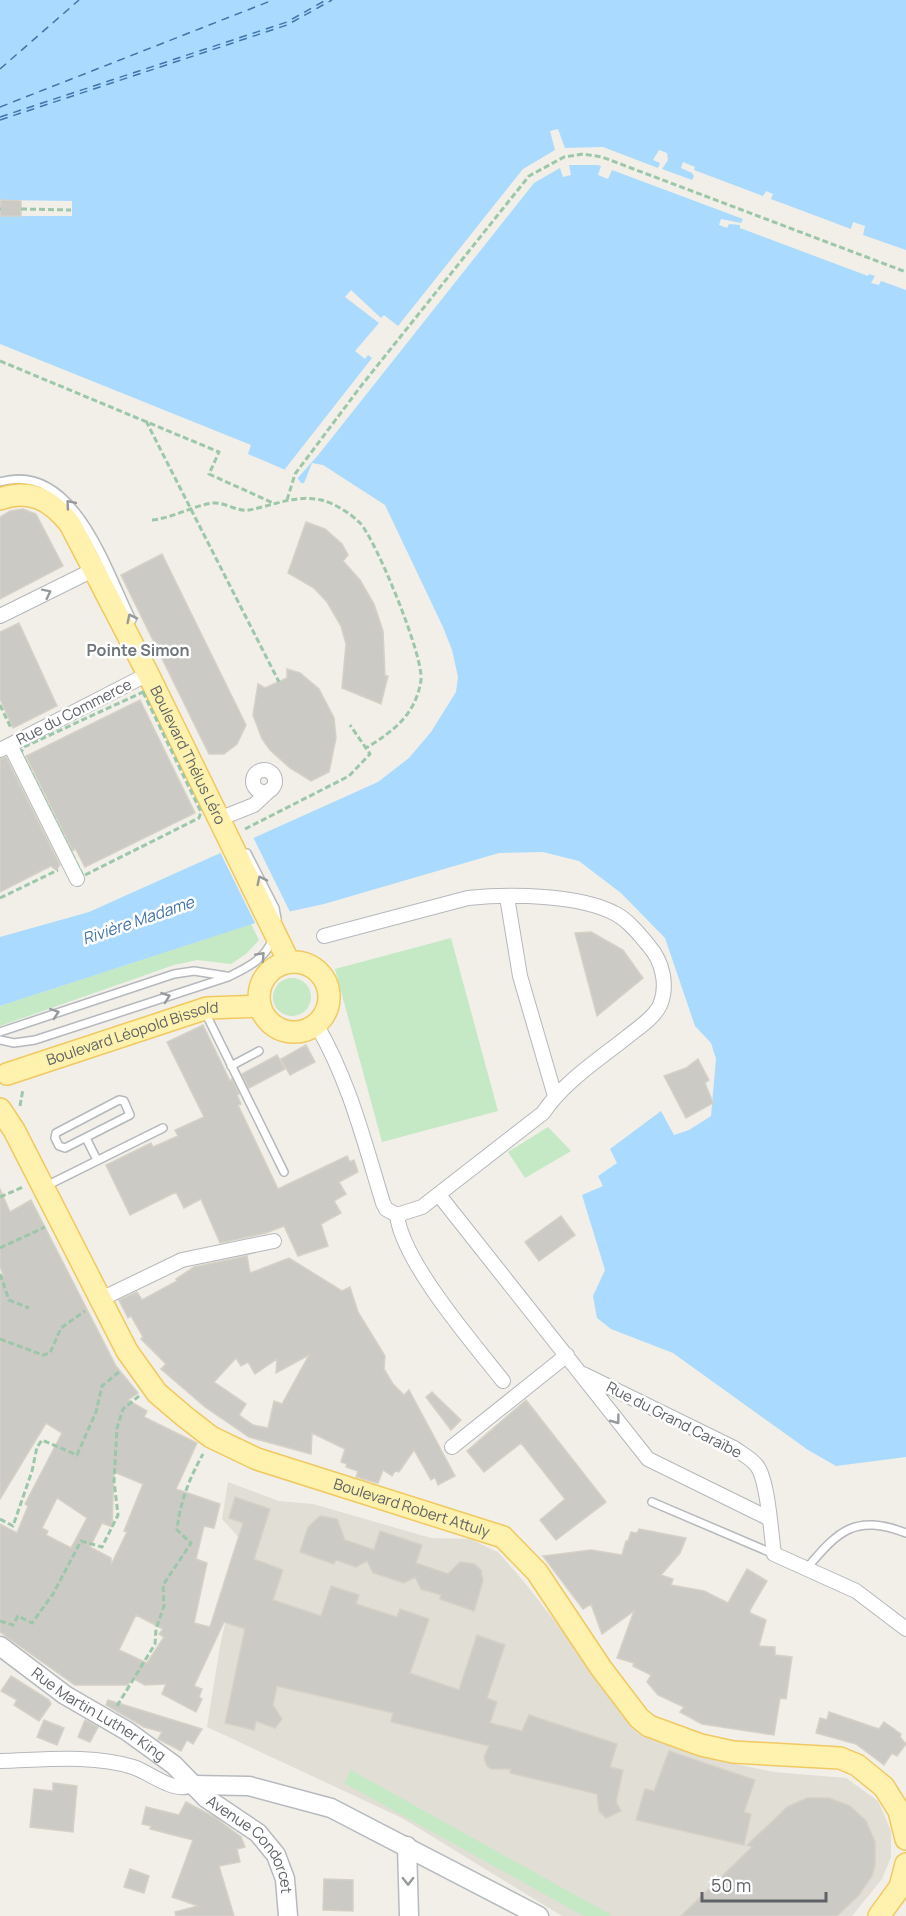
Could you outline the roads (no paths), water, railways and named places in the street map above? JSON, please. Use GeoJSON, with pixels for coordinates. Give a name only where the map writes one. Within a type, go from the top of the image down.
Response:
{"type":"FeatureCollection","features":[{"type":"Feature","properties":{"kind":"main road","name":"Boulevard Thélus Léro"},"geometry":{"type":"LineString","coordinates":[[0,499],[14,494],[38,497],[58,510],[100,558],[148,674],[229,824],[275,927],[296,960]]}},
{"type":"Feature","properties":{"kind":"main road"},"geometry":{"type":"LineString","coordinates":[[296,960],[311,966],[326,983],[328,1005],[321,1031],[285,1031],[259,1013],[262,982],[269,972],[296,960]]}},
{"type":"Feature","properties":{"kind":"main road","name":"Boulevard Léopold Bissold"},"geometry":{"type":"LineString","coordinates":[[4,1069],[203,1009],[259,1013]]}},
{"type":"Feature","properties":{"kind":"main road"},"geometry":{"type":"LineString","coordinates":[[0,1103],[9,1088],[4,1069]]}},
{"type":"Feature","properties":{"kind":"main road","name":"Boulevard Robert Attuly"},"geometry":{"type":"LineString","coordinates":[[10,1110],[14,1130],[35,1186],[94,1305],[157,1393],[211,1437],[257,1460],[503,1537],[537,1572],[601,1668],[639,1718],[649,1726],[701,1745],[733,1752],[840,1758],[857,1765],[884,1787],[899,1811],[906,1837]]}},
{"type":"Feature","properties":{"kind":"main road","name":"Rue Martin Luther King"},"geometry":{"type":"LineString","coordinates":[[0,1646],[65,1695],[110,1719],[174,1765],[192,1785]]}},
{"type":"Feature","properties":{"kind":"main road"},"geometry":{"type":"LineString","coordinates":[[192,1785],[249,1786],[331,1808],[407,1846],[532,1914]]}},
{"type":"Feature","properties":{"kind":"main road","name":"Avenue Condorcet"},"geometry":{"type":"LineString","coordinates":[[192,1785],[206,1798],[258,1833],[276,1855],[285,1879],[288,1916]]}},
{"type":"Feature","properties":{"kind":"main road"},"geometry":{"type":"LineString","coordinates":[[407,1846],[409,1916]]}},
{"type":"Feature","properties":{"kind":"main road"},"geometry":{"type":"LineString","coordinates":[[879,1916],[900,1887],[906,1864]]}},
{"type":"Feature","properties":{"kind":"street"},"geometry":{"type":"LineString","coordinates":[[0,616],[100,558]]}},
{"type":"Feature","properties":{"kind":"street","name":"Rue du Commerce"},"geometry":{"type":"LineString","coordinates":[[6,741],[148,674]]}},
{"type":"Feature","properties":{"kind":"street"},"geometry":{"type":"LineString","coordinates":[[6,741],[77,879]]}},
{"type":"Feature","properties":{"kind":"street"},"geometry":{"type":"LineString","coordinates":[[261,770],[269,771],[275,780],[271,789],[229,824],[253,784],[255,774],[261,770]]}},
{"type":"Feature","properties":{"kind":"street"},"geometry":{"type":"LineString","coordinates":[[321,1031],[351,1095],[383,1203],[386,1209],[397,1215],[422,1207],[543,1113],[555,1096],[646,1022],[659,1006],[665,982],[656,954],[618,915],[587,902],[507,897],[468,898],[324,936]]}},
{"type":"Feature","properties":{"kind":"street"},"geometry":{"type":"LineString","coordinates":[[507,897],[520,976],[555,1096]]}},
{"type":"Feature","properties":{"kind":"street","name":"Rue du Grand Caraïbe"},"geometry":{"type":"LineString","coordinates":[[439,1195],[648,1459],[657,1466],[768,1518]]}},
{"type":"Feature","properties":{"kind":"street"},"geometry":{"type":"LineString","coordinates":[[397,1215],[402,1238],[447,1309],[503,1381]]}},
{"type":"Feature","properties":{"kind":"street"},"geometry":{"type":"LineString","coordinates":[[94,1305],[182,1260],[274,1241]]}},
{"type":"Feature","properties":{"kind":"street"},"geometry":{"type":"LineString","coordinates":[[452,1446],[567,1355]]}},
{"type":"Feature","properties":{"kind":"street","name":"Rue du Grand Caraïbe"},"geometry":{"type":"LineString","coordinates":[[581,1373],[734,1449],[753,1461],[762,1477],[768,1518]]}},
{"type":"Feature","properties":{"kind":"street"},"geometry":{"type":"LineString","coordinates":[[768,1518],[774,1554],[856,1591],[906,1629]]}},
{"type":"Feature","properties":{"kind":"street"},"geometry":{"type":"LineString","coordinates":[[0,1761],[107,1763],[133,1767],[179,1788],[192,1785]]}},
{"type":"Feature","properties":{"kind":"lane"},"geometry":{"type":"LineString","coordinates":[[0,482],[26,478],[49,487],[64,497],[78,514],[136,630]]}},
{"type":"Feature","properties":{"kind":"lane"},"geometry":{"type":"LineString","coordinates":[[0,1040],[14,1043],[35,1041],[228,977],[260,959],[275,927]]}},
{"type":"Feature","properties":{"kind":"lane"},"geometry":{"type":"LineString","coordinates":[[0,1032],[174,974],[194,971],[228,977]]}},
{"type":"Feature","properties":{"kind":"lane"},"geometry":{"type":"LineString","coordinates":[[203,1009],[284,1172]]}},
{"type":"Feature","properties":{"kind":"lane"},"geometry":{"type":"LineString","coordinates":[[231,1066],[259,1051]]}},
{"type":"Feature","properties":{"kind":"lane"},"geometry":{"type":"LineString","coordinates":[[119,1100],[124,1101],[130,1115],[86,1138],[62,1149],[55,1135],[119,1100]]}},
{"type":"Feature","properties":{"kind":"lane"},"geometry":{"type":"LineString","coordinates":[[35,1186],[97,1160],[163,1128]]}},
{"type":"Feature","properties":{"kind":"lane"},"geometry":{"type":"LineString","coordinates":[[86,1138],[97,1160]]}},
{"type":"Feature","properties":{"kind":"lane"},"geometry":{"type":"LineString","coordinates":[[652,1502],[774,1554]]}},
{"type":"Feature","properties":{"kind":"lane"},"geometry":{"type":"LineString","coordinates":[[807,1568],[832,1538],[848,1528],[872,1524],[898,1530],[906,1535]]}},
{"type":"Feature","properties":{"kind":"water","name":"Rivière Madame"},"geometry":{"type":"Polygon","coordinates":[[[0,0],[906,0],[906,1457],[836,1466],[808,1450],[673,1353],[611,1329],[597,1318],[593,1296],[605,1270],[582,1195],[603,1186],[598,1176],[617,1163],[610,1149],[661,1111],[674,1135],[689,1130],[711,1116],[716,1059],[711,1043],[695,1026],[665,938],[621,893],[579,861],[543,852],[499,853],[324,904],[292,911],[0,1006],[0,937],[89,912],[378,782],[409,758],[431,732],[456,692],[458,677],[452,650],[443,627],[385,505],[323,465],[312,463],[304,483],[301,483],[295,474],[248,454],[251,445],[0,344],[0,0]]]}},
{"type":"Feature","properties":{"kind":"district","name":"Pointe Simon"},"geometry":{"type":"Point","coordinates":[138,650]}}]}
